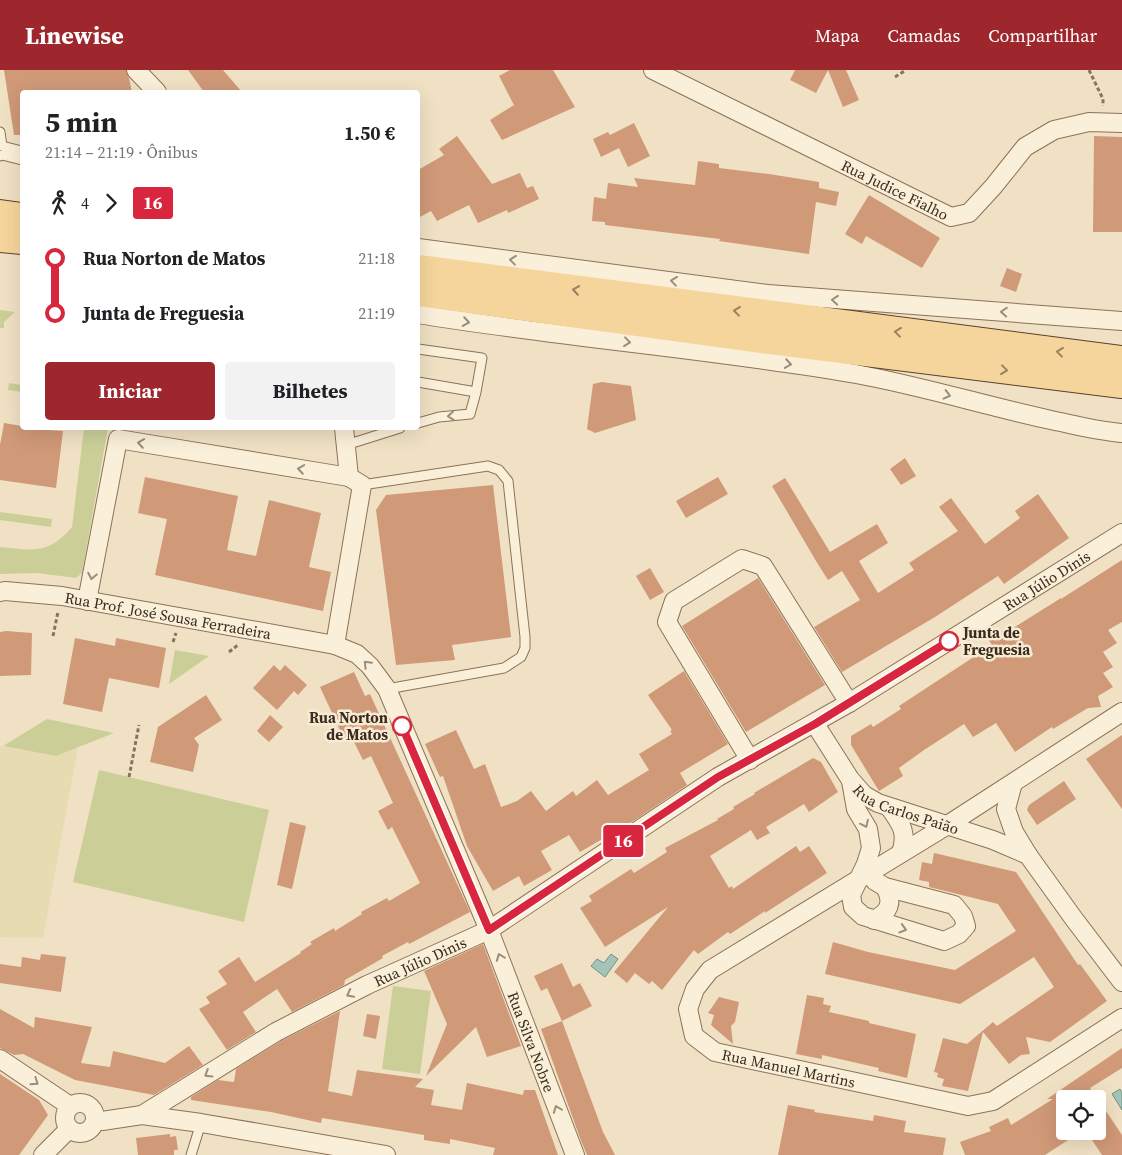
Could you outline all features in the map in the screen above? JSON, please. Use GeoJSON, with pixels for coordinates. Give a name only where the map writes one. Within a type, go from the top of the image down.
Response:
{"type":"FeatureCollection","features":[{"type":"Feature","properties":{"kind":"main road"},"geometry":{"type":"LineString","coordinates":[[420,269],[1122,360]]}},
{"type":"Feature","properties":{"kind":"main road"},"geometry":{"type":"LineString","coordinates":[[420,292],[757,338],[1122,384]]}},
{"type":"Feature","properties":{"kind":"street"},"geometry":{"type":"LineString","coordinates":[[136,70],[155,90]]}},
{"type":"Feature","properties":{"kind":"street","name":"Rua Judice Fialho"},"geometry":{"type":"LineString","coordinates":[[653,70],[951,217],[970,213],[993,188],[1025,147],[1054,130],[1089,122],[1122,123]]}},
{"type":"Feature","properties":{"kind":"street"},"geometry":{"type":"LineString","coordinates":[[420,248],[768,294],[1122,320]]}},
{"type":"Feature","properties":{"kind":"street"},"geometry":{"type":"LineString","coordinates":[[420,314],[480,324],[687,349],[857,374],[1029,415],[1122,433]]}},
{"type":"Feature","properties":{"kind":"street"},"geometry":{"type":"LineString","coordinates":[[345,436],[356,481],[335,645],[357,654],[370,666],[386,689],[489,930]]}},
{"type":"Feature","properties":{"kind":"street"},"geometry":{"type":"LineString","coordinates":[[87,601],[118,439],[356,481]]}},
{"type":"Feature","properties":{"kind":"street","name":"Rua Júlio Dinis"},"geometry":{"type":"LineString","coordinates":[[1099,547],[1122,524]]}},
{"type":"Feature","properties":{"kind":"street","name":"Rua Júlio Dinis"},"geometry":{"type":"LineString","coordinates":[[142,1115],[276,1032],[366,985],[489,930],[718,777],[849,704],[1122,533]]}},
{"type":"Feature","properties":{"kind":"street"},"geometry":{"type":"LineString","coordinates":[[750,760],[667,622],[674,601],[742,559],[763,566],[849,704]]}},
{"type":"Feature","properties":{"kind":"street","name":"Rua Prof. José Sousa Ferradeira"},"geometry":{"type":"LineString","coordinates":[[0,592],[62,596],[335,645]]}},
{"type":"Feature","properties":{"kind":"street","name":"Rua Manuel Martins"},"geometry":{"type":"LineString","coordinates":[[1122,712],[946,826],[710,970],[695,990],[688,1009],[694,1036],[715,1052],[968,1106],[993,1101],[1122,1018]]}},
{"type":"Feature","properties":{"kind":"street","name":"Rua Carlos Paião"},"geometry":{"type":"LineString","coordinates":[[815,724],[850,778],[864,795],[878,803],[993,840],[1028,855]]}},
{"type":"Feature","properties":{"kind":"street"},"geometry":{"type":"LineString","coordinates":[[850,778],[856,809],[868,829],[871,848],[863,876],[851,894],[853,908],[863,916],[874,920],[944,941],[959,934],[966,926],[964,916],[954,905],[885,887],[863,876]]}},
{"type":"Feature","properties":{"kind":"street"},"geometry":{"type":"LineString","coordinates":[[1013,782],[1006,809],[1014,832],[1074,920],[1122,982]]}},
{"type":"Feature","properties":{"kind":"street"},"geometry":{"type":"LineString","coordinates":[[889,807],[903,827],[904,843],[901,853]]}},
{"type":"Feature","properties":{"kind":"street"},"geometry":{"type":"LineString","coordinates":[[874,920],[882,916],[890,906],[889,894],[885,887]]}},
{"type":"Feature","properties":{"kind":"street","name":"Rua Silva Nobre"},"geometry":{"type":"LineString","coordinates":[[489,930],[574,1155]]}},
{"type":"Feature","properties":{"kind":"street"},"geometry":{"type":"LineString","coordinates":[[0,1059],[70,1106]]}},
{"type":"Feature","properties":{"kind":"street"},"geometry":{"type":"LineString","coordinates":[[75,1103],[85,1103],[93,1110],[95,1120],[91,1129],[78,1133],[69,1129],[64,1120],[70,1106],[75,1103]]}},
{"type":"Feature","properties":{"kind":"street"},"geometry":{"type":"LineString","coordinates":[[95,1120],[102,1121],[142,1115],[386,1155]]}},
{"type":"Feature","properties":{"kind":"street"},"geometry":{"type":"LineString","coordinates":[[43,1155],[69,1129]]}},
{"type":"Feature","properties":{"kind":"lane"},"geometry":{"type":"LineString","coordinates":[[0,132],[2,146],[20,150]]}},
{"type":"Feature","properties":{"kind":"lane"},"geometry":{"type":"LineString","coordinates":[[0,156],[20,160]]}},
{"type":"Feature","properties":{"kind":"lane"},"geometry":{"type":"LineString","coordinates":[[420,349],[482,358],[470,414],[439,417],[420,422]]}},
{"type":"Feature","properties":{"kind":"lane"},"geometry":{"type":"LineString","coordinates":[[420,382],[476,392]]}},
{"type":"Feature","properties":{"kind":"lane"},"geometry":{"type":"LineString","coordinates":[[345,436],[385,430]]}},
{"type":"Feature","properties":{"kind":"lane"},"geometry":{"type":"LineString","coordinates":[[356,481],[488,466],[499,470],[508,482],[525,637],[525,648],[522,657],[504,668],[386,689]]}},
{"type":"Feature","properties":{"kind":"lane"},"geometry":{"type":"LineString","coordinates":[[192,1155],[193,1122]]}},
{"type":"Feature","properties":{"kind":"path"},"geometry":{"type":"LineString","coordinates":[[895,77],[906,70]]}},
{"type":"Feature","properties":{"kind":"path"},"geometry":{"type":"LineString","coordinates":[[1089,70],[1103,99],[1103,122]]}},
{"type":"Feature","properties":{"kind":"path"},"geometry":{"type":"LineString","coordinates":[[53,636],[62,596]]}},
{"type":"Feature","properties":{"kind":"path"},"geometry":{"type":"LineString","coordinates":[[129,777],[138,724]]}},
{"type":"Feature","properties":{"kind":"shaded area"},"geometry":{"type":"Polygon","coordinates":[[[0,746],[56,756],[78,747],[43,938],[0,937],[0,746]]]}},
{"type":"Feature","properties":{"kind":"green space"},"geometry":{"type":"Polygon","coordinates":[[[0,310],[15,312],[4,322],[4,328],[0,328],[0,310]]]}},
{"type":"Feature","properties":{"kind":"green space"},"geometry":{"type":"Polygon","coordinates":[[[9,383],[20,385],[20,392],[8,390],[9,383]]]}},
{"type":"Feature","properties":{"kind":"green space"},"geometry":{"type":"Polygon","coordinates":[[[84,430],[108,430],[82,573],[76,578],[37,573],[0,574],[0,547],[40,549],[55,542],[72,527],[84,430]]]}},
{"type":"Feature","properties":{"kind":"green space"},"geometry":{"type":"Polygon","coordinates":[[[0,512],[52,519],[51,527],[0,520],[0,512]]]}},
{"type":"Feature","properties":{"kind":"green space"},"geometry":{"type":"Polygon","coordinates":[[[175,650],[209,656],[169,684],[175,650]]]}},
{"type":"Feature","properties":{"kind":"green space"},"geometry":{"type":"Polygon","coordinates":[[[47,719],[114,733],[56,756],[3,746],[47,719]]]}},
{"type":"Feature","properties":{"kind":"green space"},"geometry":{"type":"Polygon","coordinates":[[[99,770],[269,810],[244,922],[73,882],[99,770]]]}},
{"type":"Feature","properties":{"kind":"green space"},"geometry":{"type":"Polygon","coordinates":[[[393,986],[431,991],[420,1074],[382,1069],[393,986]]]}},
{"type":"Feature","properties":{"kind":"water"},"geometry":{"type":"Polygon","coordinates":[[[611,954],[618,959],[605,977],[591,966],[597,959],[604,963],[611,954]]]}},
{"type":"Feature","properties":{"kind":"water"},"geometry":{"type":"Polygon","coordinates":[[[1120,1089],[1122,1093],[1122,1110],[1112,1094],[1120,1089]]]}},
{"type":"Feature","properties":{"kind":"building"},"geometry":{"type":"Polygon","coordinates":[[[4,70],[126,70],[132,90],[20,90],[20,135],[14,135],[4,70]]]}},
{"type":"Feature","properties":{"kind":"building"},"geometry":{"type":"Polygon","coordinates":[[[188,70],[223,70],[240,90],[203,90],[188,70]]]}},
{"type":"Feature","properties":{"kind":"building"},"geometry":{"type":"Polygon","coordinates":[[[510,70],[553,70],[575,107],[502,140],[490,120],[514,105],[499,76],[510,70]]]}},
{"type":"Feature","properties":{"kind":"building"},"geometry":{"type":"Polygon","coordinates":[[[795,70],[828,70],[816,93],[790,80],[795,70]]]}},
{"type":"Feature","properties":{"kind":"building"},"geometry":{"type":"Polygon","coordinates":[[[828,70],[846,70],[859,100],[843,107],[828,70]]]}},
{"type":"Feature","properties":{"kind":"building"},"geometry":{"type":"Polygon","coordinates":[[[634,123],[650,156],[628,167],[619,148],[601,157],[593,139],[608,132],[610,135],[634,123]]]}},
{"type":"Feature","properties":{"kind":"building"},"geometry":{"type":"Polygon","coordinates":[[[457,136],[492,184],[520,173],[527,188],[533,186],[539,199],[508,213],[507,210],[478,223],[469,205],[437,221],[431,211],[420,217],[420,169],[444,155],[439,149],[457,136]]]}},
{"type":"Feature","properties":{"kind":"building"},"geometry":{"type":"Polygon","coordinates":[[[1094,136],[1122,137],[1122,232],[1093,232],[1094,136]]]}},
{"type":"Feature","properties":{"kind":"building"},"geometry":{"type":"Polygon","coordinates":[[[698,161],[719,164],[719,168],[819,182],[819,188],[839,192],[836,206],[816,202],[809,254],[719,241],[720,239],[605,225],[605,222],[592,221],[594,197],[606,199],[608,183],[638,187],[634,178],[695,185],[698,161]]]}},
{"type":"Feature","properties":{"kind":"building"},"geometry":{"type":"Polygon","coordinates":[[[869,195],[940,238],[922,268],[866,236],[862,244],[845,234],[869,195]]]}},
{"type":"Feature","properties":{"kind":"building"},"geometry":{"type":"Polygon","coordinates":[[[1007,268],[1022,274],[1016,292],[1000,286],[1007,268]]]}},
{"type":"Feature","properties":{"kind":"building"},"geometry":{"type":"Polygon","coordinates":[[[602,382],[631,386],[636,420],[595,433],[587,429],[593,384],[602,382]]]}},
{"type":"Feature","properties":{"kind":"building"},"geometry":{"type":"Polygon","coordinates":[[[4,423],[20,426],[20,430],[63,431],[56,488],[0,480],[0,445],[4,423]]]}},
{"type":"Feature","properties":{"kind":"building"},"geometry":{"type":"Polygon","coordinates":[[[905,458],[916,476],[901,485],[890,469],[905,458]]]}},
{"type":"Feature","properties":{"kind":"building"},"geometry":{"type":"Polygon","coordinates":[[[145,477],[238,496],[227,550],[256,556],[269,500],[321,513],[309,567],[331,572],[323,611],[155,575],[167,519],[138,513],[145,477]]]}},
{"type":"Feature","properties":{"kind":"building"},"geometry":{"type":"Polygon","coordinates":[[[718,477],[728,494],[686,518],[676,501],[718,477]]]}},
{"type":"Feature","properties":{"kind":"building"},"geometry":{"type":"Polygon","coordinates":[[[785,478],[830,552],[877,524],[888,543],[859,561],[878,593],[914,570],[909,563],[958,531],[939,507],[951,498],[985,544],[1020,518],[1015,511],[1038,494],[1069,538],[1004,584],[998,576],[935,617],[842,672],[814,627],[860,600],[842,571],[828,580],[816,561],[772,486],[785,478]]]}},
{"type":"Feature","properties":{"kind":"building"},"geometry":{"type":"Polygon","coordinates":[[[493,485],[511,637],[452,645],[455,660],[396,665],[376,510],[386,495],[493,485]]]}},
{"type":"Feature","properties":{"kind":"building"},"geometry":{"type":"Polygon","coordinates":[[[1122,560],[1122,622],[1108,630],[1117,643],[1103,652],[1113,667],[1103,673],[1113,687],[1098,696],[1101,707],[1088,708],[1053,729],[1052,727],[1015,752],[996,723],[973,737],[964,724],[899,768],[903,776],[879,791],[851,745],[851,736],[871,724],[873,727],[901,709],[899,706],[992,645],[988,639],[1011,625],[1013,628],[1122,560]]]}},
{"type":"Feature","properties":{"kind":"building"},"geometry":{"type":"Polygon","coordinates":[[[650,568],[664,592],[650,600],[636,576],[650,568]]]}},
{"type":"Feature","properties":{"kind":"building"},"geometry":{"type":"Polygon","coordinates":[[[758,578],[825,685],[746,732],[682,626],[758,578]]]}},
{"type":"Feature","properties":{"kind":"building"},"geometry":{"type":"Polygon","coordinates":[[[0,632],[32,633],[31,675],[0,676],[0,632]]]}},
{"type":"Feature","properties":{"kind":"building"},"geometry":{"type":"Polygon","coordinates":[[[75,638],[115,646],[116,638],[166,648],[159,688],[109,678],[102,712],[63,704],[75,638]]]}},
{"type":"Feature","properties":{"kind":"building"},"geometry":{"type":"Polygon","coordinates":[[[274,665],[280,671],[285,665],[307,685],[298,695],[294,691],[277,710],[253,688],[274,665]]]}},
{"type":"Feature","properties":{"kind":"building"},"geometry":{"type":"Polygon","coordinates":[[[684,671],[728,744],[680,773],[687,785],[635,820],[580,852],[569,835],[541,851],[552,870],[524,886],[519,876],[493,891],[467,846],[443,776],[440,777],[425,744],[456,730],[474,769],[485,764],[501,807],[517,801],[531,791],[546,811],[573,791],[576,796],[597,780],[608,795],[649,770],[639,754],[672,734],[670,731],[672,730],[648,695],[684,671]]]}},
{"type":"Feature","properties":{"kind":"building"},"geometry":{"type":"Polygon","coordinates":[[[354,672],[365,696],[370,694],[470,912],[382,956],[383,958],[345,980],[344,985],[292,1012],[277,989],[243,1012],[256,1032],[227,1050],[199,1009],[210,1003],[206,997],[227,984],[218,971],[239,957],[255,982],[301,953],[312,944],[310,942],[334,928],[335,931],[362,914],[361,912],[387,898],[389,901],[420,883],[392,827],[388,830],[378,811],[393,803],[371,756],[363,760],[353,740],[346,743],[320,687],[354,672]]]}},
{"type":"Feature","properties":{"kind":"building"},"geometry":{"type":"Polygon","coordinates":[[[206,695],[222,720],[194,738],[199,745],[193,772],[150,762],[158,727],[206,695]]]}},
{"type":"Feature","properties":{"kind":"building"},"geometry":{"type":"Polygon","coordinates":[[[270,715],[283,727],[269,742],[257,731],[270,715]]]}},
{"type":"Feature","properties":{"kind":"building"},"geometry":{"type":"Polygon","coordinates":[[[1122,735],[1122,809],[1086,759],[1122,735]]]}},
{"type":"Feature","properties":{"kind":"building"},"geometry":{"type":"Polygon","coordinates":[[[813,758],[821,762],[838,792],[809,812],[804,804],[766,827],[770,833],[757,840],[751,830],[710,856],[729,888],[732,886],[733,889],[796,846],[800,852],[809,846],[827,873],[730,934],[728,932],[698,954],[694,950],[662,990],[652,981],[649,984],[635,973],[627,983],[614,972],[668,907],[605,947],[580,908],[592,901],[589,896],[631,869],[634,873],[667,852],[665,848],[718,820],[754,793],[813,758]]]}},
{"type":"Feature","properties":{"kind":"building"},"geometry":{"type":"Polygon","coordinates":[[[1064,781],[1076,799],[1037,825],[1027,810],[1029,805],[1064,781]]]}},
{"type":"Feature","properties":{"kind":"building"},"geometry":{"type":"Polygon","coordinates":[[[290,822],[306,826],[292,889],[277,885],[290,822]]]}},
{"type":"Feature","properties":{"kind":"building"},"geometry":{"type":"Polygon","coordinates":[[[934,853],[1016,872],[1078,965],[1080,964],[1107,1001],[1050,1042],[1026,1037],[1030,1054],[1021,1055],[1009,1064],[983,1032],[968,1091],[942,1086],[944,1079],[937,1077],[938,1073],[934,1072],[943,1038],[967,1044],[993,1022],[997,1026],[1054,987],[1034,957],[960,1004],[825,974],[833,942],[868,952],[955,970],[1016,931],[998,904],[929,887],[929,882],[919,880],[922,862],[932,864],[934,853]]]}},
{"type":"Feature","properties":{"kind":"building"},"geometry":{"type":"Polygon","coordinates":[[[483,944],[521,1046],[487,1057],[476,1027],[426,1076],[447,1024],[424,971],[483,944]]]}},
{"type":"Feature","properties":{"kind":"building"},"geometry":{"type":"Polygon","coordinates":[[[41,954],[66,957],[61,992],[0,983],[0,964],[21,967],[22,957],[40,960],[41,954]]]}},
{"type":"Feature","properties":{"kind":"building"},"geometry":{"type":"Polygon","coordinates":[[[562,963],[573,987],[580,983],[592,1006],[562,1021],[547,988],[541,991],[534,976],[562,963]]]}},
{"type":"Feature","properties":{"kind":"building"},"geometry":{"type":"Polygon","coordinates":[[[807,995],[824,998],[823,1004],[831,1006],[829,1012],[916,1034],[907,1078],[878,1071],[879,1068],[822,1055],[822,1059],[796,1054],[807,995]]]}},
{"type":"Feature","properties":{"kind":"building"},"geometry":{"type":"Polygon","coordinates":[[[719,997],[739,1002],[735,1022],[731,1026],[733,1044],[711,1025],[714,1015],[708,1013],[719,997]]]}},
{"type":"Feature","properties":{"kind":"building"},"geometry":{"type":"Polygon","coordinates":[[[0,1009],[34,1028],[35,1017],[92,1027],[81,1063],[110,1067],[113,1051],[165,1063],[189,1046],[203,1065],[154,1095],[75,1080],[23,1054],[14,1055],[0,1048],[0,1009]]]}},
{"type":"Feature","properties":{"kind":"building"},"geometry":{"type":"Polygon","coordinates":[[[340,1011],[328,1091],[352,1096],[357,1070],[423,1079],[415,1087],[434,1090],[431,1105],[462,1110],[467,1083],[523,1095],[524,1090],[535,1090],[558,1155],[493,1155],[495,1148],[450,1139],[450,1144],[424,1140],[424,1135],[322,1118],[321,1123],[271,1112],[191,1100],[191,1097],[218,1080],[234,1082],[236,1069],[281,1041],[340,1011]]]}},
{"type":"Feature","properties":{"kind":"building"},"geometry":{"type":"Polygon","coordinates":[[[367,1014],[380,1016],[376,1039],[363,1036],[367,1014]]]}},
{"type":"Feature","properties":{"kind":"building"},"geometry":{"type":"Polygon","coordinates":[[[562,1021],[603,1132],[615,1155],[587,1155],[580,1138],[541,1029],[562,1021]]]}},
{"type":"Feature","properties":{"kind":"building"},"geometry":{"type":"Polygon","coordinates":[[[1122,1048],[1122,1068],[1090,1088],[1091,1090],[1060,1090],[1122,1048]]]}},
{"type":"Feature","properties":{"kind":"building"},"geometry":{"type":"Polygon","coordinates":[[[0,1074],[39,1100],[48,1115],[19,1155],[0,1155],[0,1074]]]}},
{"type":"Feature","properties":{"kind":"building"},"geometry":{"type":"Polygon","coordinates":[[[1056,1093],[1056,1140],[1068,1140],[1045,1155],[965,1155],[960,1142],[991,1131],[989,1127],[1008,1118],[1011,1125],[1053,1099],[1047,1099],[1056,1093]]]}},
{"type":"Feature","properties":{"kind":"building"},"geometry":{"type":"Polygon","coordinates":[[[788,1105],[815,1110],[814,1112],[873,1121],[874,1115],[906,1121],[904,1132],[946,1138],[943,1155],[778,1155],[788,1105]]]}},
{"type":"Feature","properties":{"kind":"building"},"geometry":{"type":"Polygon","coordinates":[[[1106,1111],[1122,1135],[1122,1155],[1102,1155],[1092,1140],[1106,1140],[1106,1111]]]}},
{"type":"Feature","properties":{"kind":"building"},"geometry":{"type":"Polygon","coordinates":[[[170,1134],[170,1137],[176,1136],[178,1150],[174,1150],[174,1155],[138,1155],[136,1138],[170,1134]]]}},
{"type":"Feature","properties":{"kind":"bus line","name":"16"},"geometry":{"type":"LineString","coordinates":[[402,726],[489,930],[718,777],[849,704],[949,641]]}},
{"type":"Feature","properties":{"kind":"place","name":"Junta de Freguesia"},"geometry":{"type":"Point","coordinates":[949,641]}},
{"type":"Feature","properties":{"kind":"place","name":"Rua Norton de Matos"},"geometry":{"type":"Point","coordinates":[402,726]}}]}
